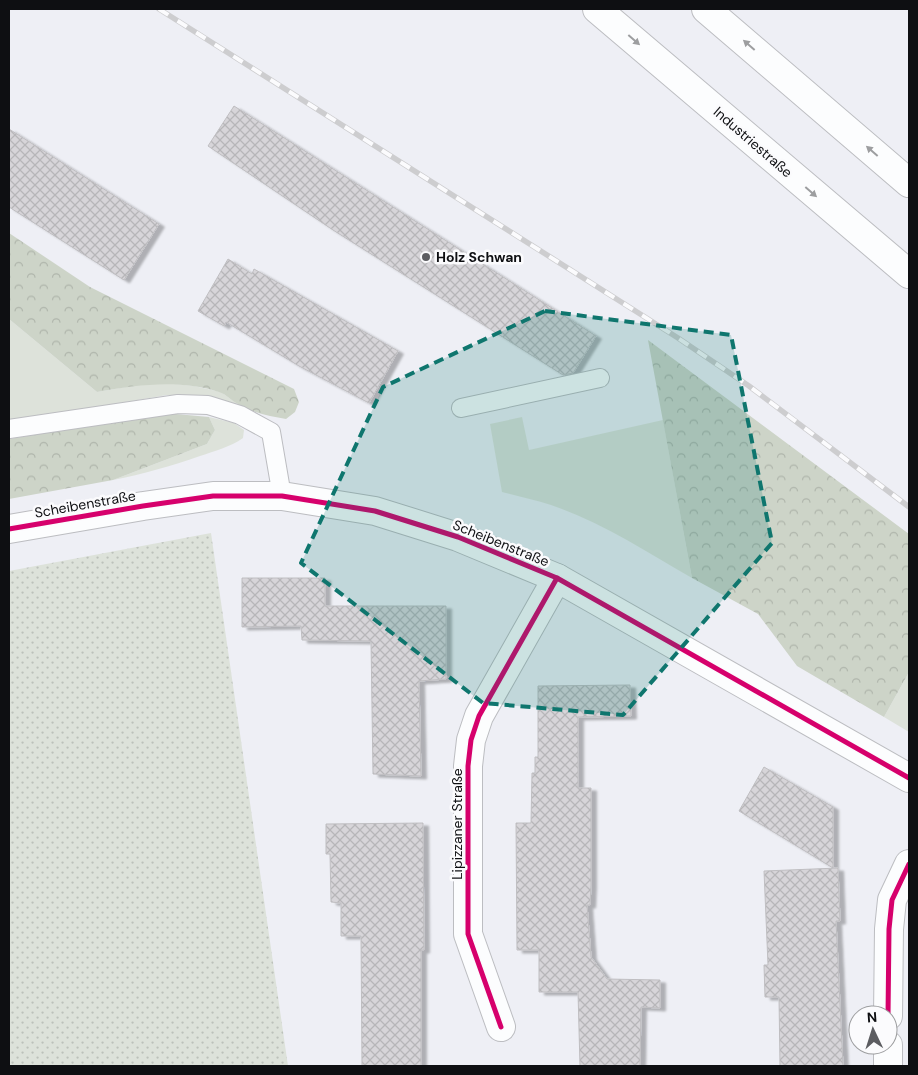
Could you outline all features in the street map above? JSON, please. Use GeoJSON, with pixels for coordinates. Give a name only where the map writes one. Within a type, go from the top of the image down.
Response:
{"type":"FeatureCollection","features":[{"type":"Feature","properties":{"kind":"main road","name":"Industriestraße"},"geometry":{"type":"LineString","coordinates":[[597,9],[909,274]]}},
{"type":"Feature","properties":{"kind":"main road"},"geometry":{"type":"LineString","coordinates":[[706,9],[909,183]]}},
{"type":"Feature","properties":{"kind":"main road","name":"Scheibenstraße"},"geometry":{"type":"LineString","coordinates":[[9,529],[213,496],[282,496],[375,511],[458,537],[557,578],[909,778]]}},
{"type":"Feature","properties":{"kind":"main road","name":"Lipizzaner Straße"},"geometry":{"type":"LineString","coordinates":[[501,1027],[468,934],[468,766],[471,740],[479,716],[557,578]]}},
{"type":"Feature","properties":{"kind":"main road"},"geometry":{"type":"LineString","coordinates":[[888,1005],[889,929],[892,900],[909,864]]}},
{"type":"Feature","properties":{"kind":"lane"},"geometry":{"type":"LineString","coordinates":[[461,408],[600,378]]}},
{"type":"Feature","properties":{"kind":"lane"},"geometry":{"type":"LineString","coordinates":[[9,429],[178,404],[208,405],[240,415],[271,432],[282,496]]}},
{"type":"Feature","properties":{"kind":"highlighted area"},"geometry":{"type":"Polygon","coordinates":[[[545,311],[731,335],[772,543],[623,715],[483,703],[301,563],[383,387],[545,311]]]}},
{"type":"Feature","properties":{"kind":"shaded area"},"geometry":{"type":"Polygon","coordinates":[[[9,319],[97,392],[137,385],[166,383],[194,386],[221,392],[239,405],[196,395],[167,395],[9,422],[9,319]]]}},
{"type":"Feature","properties":{"kind":"shaded area"},"geometry":{"type":"Polygon","coordinates":[[[209,417],[234,423],[244,430],[243,438],[222,449],[189,460],[113,480],[207,444],[215,430],[209,417]]]}},
{"type":"Feature","properties":{"kind":"shaded area"},"geometry":{"type":"Polygon","coordinates":[[[522,417],[529,450],[663,420],[692,578],[588,520],[551,505],[502,492],[490,424],[522,417]]]}},
{"type":"Feature","properties":{"kind":"shaded area"},"geometry":{"type":"Polygon","coordinates":[[[211,533],[288,1066],[9,1066],[9,571],[211,533]]]}},
{"type":"Feature","properties":{"kind":"shaded area"},"geometry":{"type":"Polygon","coordinates":[[[909,672],[909,732],[884,717],[909,672]]]}},
{"type":"Feature","properties":{"kind":"green space"},"geometry":{"type":"Polygon","coordinates":[[[9,233],[90,287],[294,389],[299,402],[295,412],[286,419],[268,415],[244,407],[222,393],[204,388],[173,384],[143,385],[97,392],[9,319],[9,233]]]}},
{"type":"Feature","properties":{"kind":"green space"},"geometry":{"type":"Polygon","coordinates":[[[648,340],[909,534],[909,672],[884,717],[797,666],[758,614],[692,578],[648,340]]]}},
{"type":"Feature","properties":{"kind":"green space"},"geometry":{"type":"Polygon","coordinates":[[[165,413],[209,417],[215,430],[207,444],[113,480],[9,499],[9,439],[165,413]]]}},
{"type":"Feature","properties":{"kind":"building"},"geometry":{"type":"Polygon","coordinates":[[[234,106],[596,336],[573,373],[563,375],[333,230],[208,146],[234,106]]]}},
{"type":"Feature","properties":{"kind":"building"},"geometry":{"type":"Polygon","coordinates":[[[9,129],[159,224],[124,280],[9,207],[9,129]]]}},
{"type":"Feature","properties":{"kind":"building"},"geometry":{"type":"Polygon","coordinates":[[[228,259],[252,274],[254,269],[398,351],[369,403],[299,366],[226,322],[224,326],[198,311],[228,259]]]}},
{"type":"Feature","properties":{"kind":"building"},"geometry":{"type":"Polygon","coordinates":[[[242,578],[325,578],[325,606],[446,606],[446,679],[419,681],[421,776],[373,774],[371,641],[302,640],[301,626],[242,627],[242,578]]]}},
{"type":"Feature","properties":{"kind":"building"},"geometry":{"type":"Polygon","coordinates":[[[630,685],[631,716],[578,717],[578,788],[591,788],[591,886],[590,905],[587,905],[591,957],[607,979],[660,980],[660,1008],[641,1007],[640,1066],[580,1066],[578,992],[539,992],[539,950],[517,950],[516,823],[531,823],[532,773],[535,773],[535,757],[538,757],[538,686],[630,685]]]}},
{"type":"Feature","properties":{"kind":"building"},"geometry":{"type":"Polygon","coordinates":[[[764,767],[833,807],[833,868],[739,811],[764,767]]]}},
{"type":"Feature","properties":{"kind":"building"},"geometry":{"type":"Polygon","coordinates":[[[423,823],[424,950],[421,950],[421,1066],[362,1066],[361,936],[341,936],[341,903],[331,902],[330,854],[326,854],[326,824],[423,823]]]}},
{"type":"Feature","properties":{"kind":"building"},"geometry":{"type":"Polygon","coordinates":[[[838,868],[840,921],[836,921],[843,1066],[780,1066],[779,997],[765,997],[764,965],[768,965],[764,871],[838,868]]]}},
{"type":"Feature","properties":{"kind":"railway"},"geometry":{"type":"LineString","coordinates":[[159,9],[678,338],[749,386],[909,507]]}},
{"type":"Feature","properties":{"kind":"cycle path"},"geometry":{"type":"LineString","coordinates":[[9,529],[213,496],[282,496],[375,511],[458,537],[557,578],[909,778]]}},
{"type":"Feature","properties":{"kind":"cycle path"},"geometry":{"type":"LineString","coordinates":[[501,1027],[468,934],[468,766],[471,740],[479,716],[557,578]]}},
{"type":"Feature","properties":{"kind":"cycle path"},"geometry":{"type":"LineString","coordinates":[[888,1005],[889,929],[892,900],[909,864]]}},
{"type":"Feature","properties":{"kind":"place","name":"Holz Schwan"},"geometry":{"type":"Point","coordinates":[426,257]}}]}
